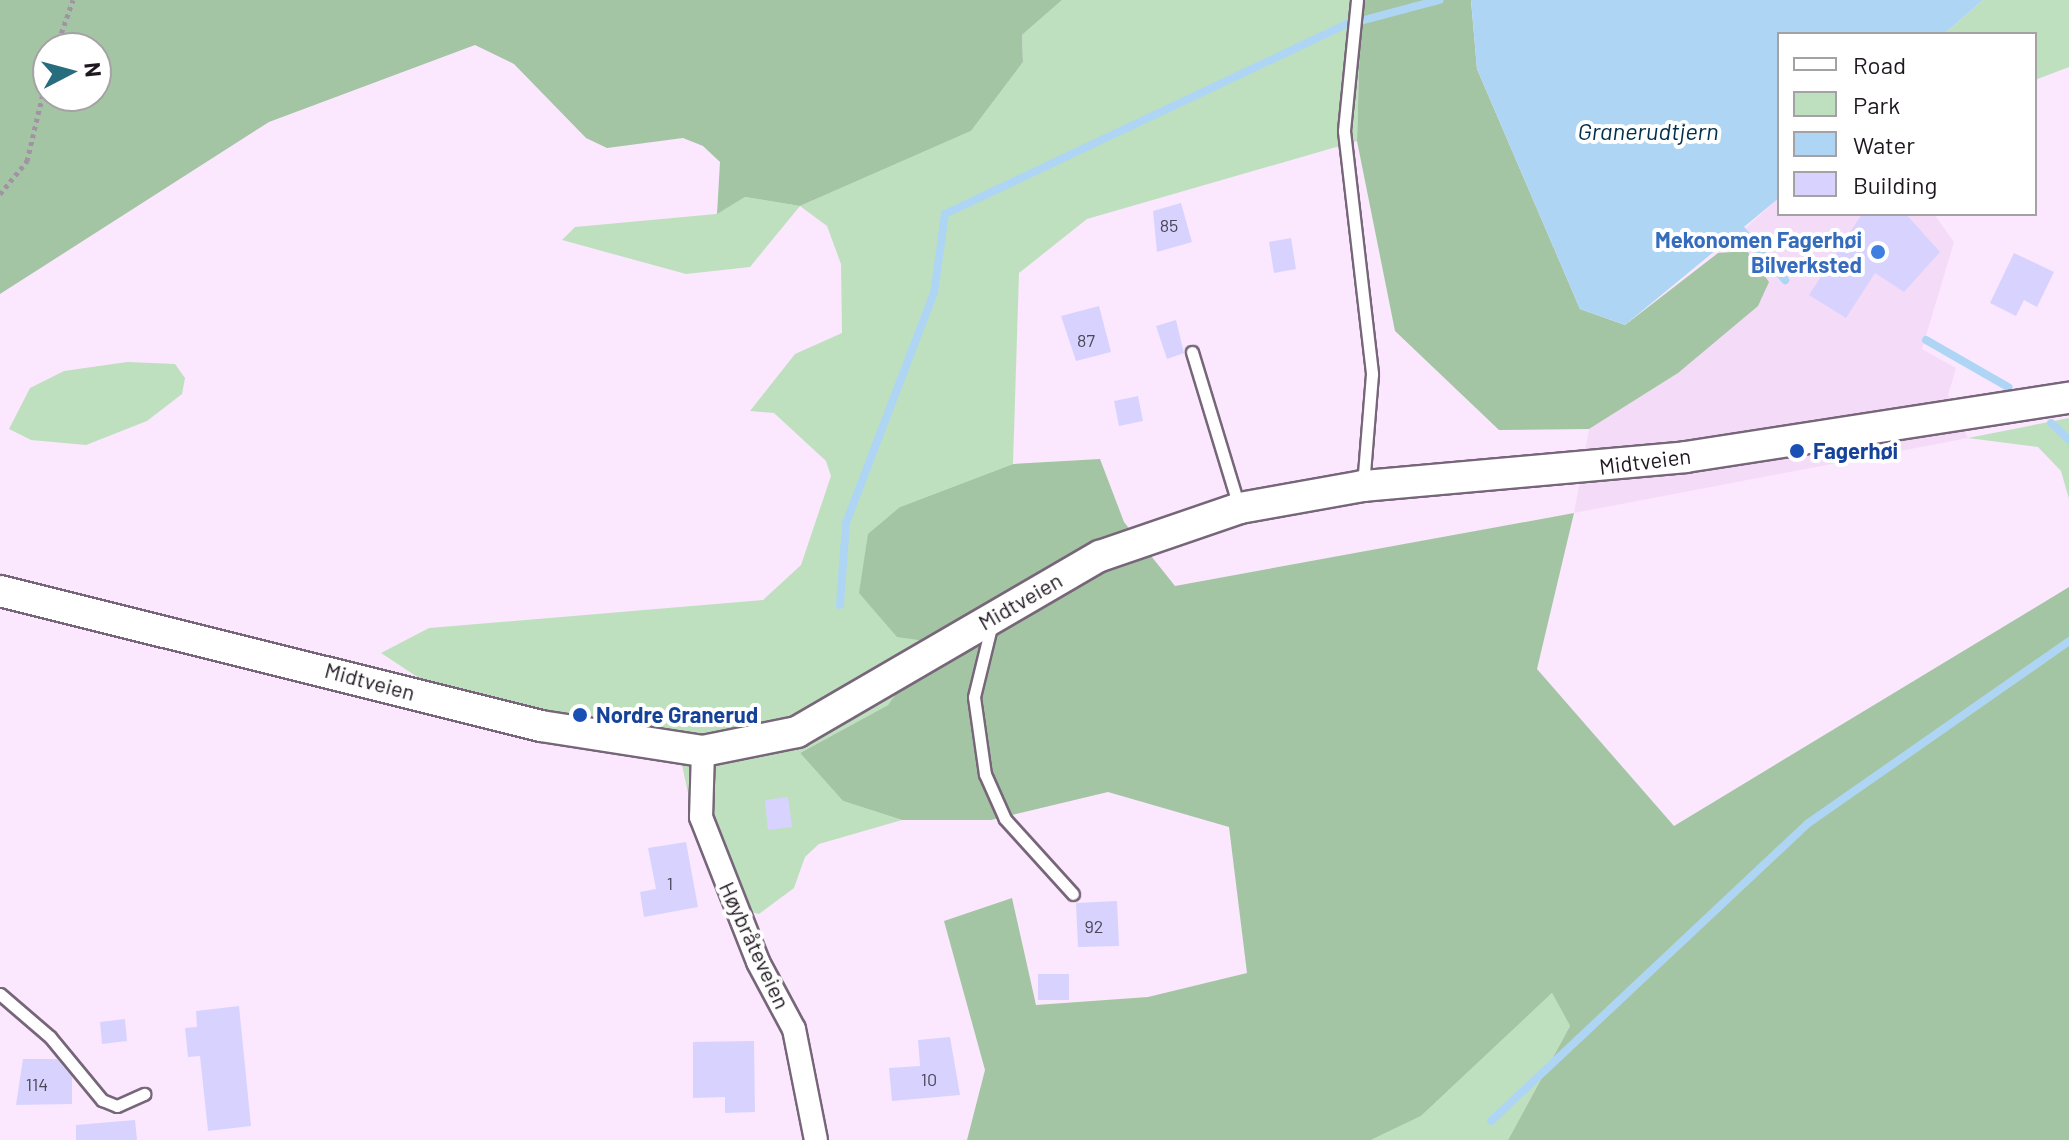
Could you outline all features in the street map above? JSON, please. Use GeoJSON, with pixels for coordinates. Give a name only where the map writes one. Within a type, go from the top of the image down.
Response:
{"type":"FeatureCollection","features":[{"type":"Feature","properties":{"kind":"main road","name":"Midtveien"},"geometry":{"type":"LineString","coordinates":[[0,591],[541,726],[703,751],[797,732],[988,618],[1100,556],[1240,508],[1363,486],[1686,457],[2069,398]]}},
{"type":"Feature","properties":{"kind":"street","name":"Høybråteveien"},"geometry":{"type":"LineString","coordinates":[[703,751],[701,817],[758,962],[794,1029],[816,1140]]}},
{"type":"Feature","properties":{"kind":"lane"},"geometry":{"type":"LineString","coordinates":[[1357,0],[1344,131],[1372,374],[1363,486]]}},
{"type":"Feature","properties":{"kind":"lane"},"geometry":{"type":"LineString","coordinates":[[1192,352],[1240,508]]}},
{"type":"Feature","properties":{"kind":"lane"},"geometry":{"type":"LineString","coordinates":[[988,618],[974,697],[985,774],[1005,819],[1073,894]]}},
{"type":"Feature","properties":{"kind":"lane"},"geometry":{"type":"LineString","coordinates":[[0,994],[50,1037],[102,1100],[117,1106],[144,1094]]}},
{"type":"Feature","properties":{"kind":"path"},"geometry":{"type":"LineString","coordinates":[[62,32],[73,0]]}},
{"type":"Feature","properties":{"kind":"path"},"geometry":{"type":"LineString","coordinates":[[0,194],[27,161],[39,112]]}},
{"type":"Feature","properties":{"kind":"shaded area"},"geometry":{"type":"Polygon","coordinates":[[[1777,200],[1777,216],[1935,216],[1954,242],[1922,349],[1956,368],[1948,395],[1968,438],[1574,513],[1589,429],[1678,373],[1747,251],[1718,253],[1777,200]]]}},
{"type":"Feature","properties":{"kind":"green space"},"geometry":{"type":"Polygon","coordinates":[[[0,0],[1062,0],[1022,35],[1023,62],[971,131],[800,206],[745,197],[717,214],[720,162],[703,146],[683,138],[607,148],[586,138],[514,64],[475,45],[269,122],[0,294],[0,0]]]}},
{"type":"Feature","properties":{"kind":"green space"},"geometry":{"type":"Polygon","coordinates":[[[1062,0],[1361,0],[1357,141],[1087,219],[1019,273],[1013,464],[900,507],[933,642],[888,705],[800,753],[843,801],[902,820],[819,844],[805,857],[794,888],[759,914],[728,906],[697,836],[682,765],[504,734],[381,653],[429,628],[763,600],[801,565],[831,476],[826,461],[774,413],[750,411],[795,354],[842,333],[841,264],[827,226],[800,206],[971,131],[1023,62],[1022,35],[1062,0]]]}},
{"type":"Feature","properties":{"kind":"green space"},"geometry":{"type":"Polygon","coordinates":[[[1361,0],[1471,0],[1477,69],[1580,309],[1625,325],[1718,253],[1747,251],[1769,282],[1758,306],[1678,373],[1589,429],[1499,430],[1395,331],[1357,141],[1361,0]]]}},
{"type":"Feature","properties":{"kind":"green space"},"geometry":{"type":"Polygon","coordinates":[[[1983,0],[2069,0],[2069,67],[2037,79],[2037,32],[1946,32],[1983,0]]]}},
{"type":"Feature","properties":{"kind":"green space"},"geometry":{"type":"Polygon","coordinates":[[[745,197],[800,206],[750,267],[686,274],[562,240],[575,227],[716,214],[745,197]]]}},
{"type":"Feature","properties":{"kind":"green space"},"geometry":{"type":"Polygon","coordinates":[[[127,362],[175,364],[185,378],[182,394],[147,421],[86,445],[31,440],[9,429],[30,388],[64,371],[127,362]]]}},
{"type":"Feature","properties":{"kind":"green space"},"geometry":{"type":"Polygon","coordinates":[[[2069,418],[2069,499],[2061,471],[2038,447],[1968,438],[2069,418]]]}},
{"type":"Feature","properties":{"kind":"green space"},"geometry":{"type":"Polygon","coordinates":[[[1100,459],[1124,522],[1175,586],[1574,513],[1537,669],[1674,826],[2069,587],[2069,1140],[1508,1140],[1570,1026],[1552,993],[1421,1116],[1371,1140],[967,1140],[985,1070],[944,921],[1012,898],[1036,1005],[1148,997],[1247,973],[1229,827],[1108,792],[991,820],[902,820],[843,801],[800,753],[888,705],[933,642],[897,637],[859,593],[868,534],[900,507],[1013,464],[1100,459]]]}},
{"type":"Feature","properties":{"kind":"green space"},"geometry":{"type":"Polygon","coordinates":[[[1552,993],[1570,1026],[1508,1140],[1371,1140],[1421,1116],[1552,993]]]}},
{"type":"Feature","properties":{"kind":"water","name":"Granerudtjern"},"geometry":{"type":"Polygon","coordinates":[[[1471,0],[1983,0],[1946,32],[1777,32],[1777,200],[1625,325],[1580,309],[1477,69],[1471,0]]]}},
{"type":"Feature","properties":{"kind":"building"},"geometry":{"type":"Polygon","coordinates":[[[1181,203],[1192,242],[1157,252],[1153,211],[1181,203]]]}},
{"type":"Feature","properties":{"kind":"building"},"geometry":{"type":"Polygon","coordinates":[[[1861,216],[1908,216],[1940,252],[1904,292],[1875,273],[1846,318],[1809,295],[1861,216]]]}},
{"type":"Feature","properties":{"kind":"building"},"geometry":{"type":"Polygon","coordinates":[[[1291,238],[1296,269],[1274,273],[1269,242],[1291,238]]]}},
{"type":"Feature","properties":{"kind":"building"},"geometry":{"type":"Polygon","coordinates":[[[2014,253],[2054,272],[2037,307],[2024,300],[2016,316],[1990,303],[2014,253]]]}},
{"type":"Feature","properties":{"kind":"building"},"geometry":{"type":"Polygon","coordinates":[[[1099,306],[1111,352],[1076,361],[1061,316],[1099,306]]]}},
{"type":"Feature","properties":{"kind":"building"},"geometry":{"type":"Polygon","coordinates":[[[1176,320],[1184,353],[1167,359],[1156,326],[1176,320]]]}},
{"type":"Feature","properties":{"kind":"building"},"geometry":{"type":"Polygon","coordinates":[[[1138,396],[1143,421],[1119,426],[1114,401],[1138,396]]]}},
{"type":"Feature","properties":{"kind":"building"},"geometry":{"type":"Polygon","coordinates":[[[788,797],[792,827],[768,830],[765,800],[788,797]]]}},
{"type":"Feature","properties":{"kind":"building"},"geometry":{"type":"Polygon","coordinates":[[[686,842],[698,907],[644,917],[640,892],[656,889],[648,848],[686,842]]]}},
{"type":"Feature","properties":{"kind":"building"},"geometry":{"type":"Polygon","coordinates":[[[1117,901],[1119,946],[1078,947],[1076,903],[1117,901]]]}},
{"type":"Feature","properties":{"kind":"building"},"geometry":{"type":"Polygon","coordinates":[[[1038,974],[1069,974],[1069,1000],[1038,1000],[1038,974]]]}},
{"type":"Feature","properties":{"kind":"building"},"geometry":{"type":"Polygon","coordinates":[[[239,1006],[251,1126],[208,1131],[200,1056],[188,1057],[185,1028],[197,1027],[196,1011],[239,1006]]]}},
{"type":"Feature","properties":{"kind":"building"},"geometry":{"type":"Polygon","coordinates":[[[125,1019],[127,1041],[102,1044],[100,1022],[125,1019]]]}},
{"type":"Feature","properties":{"kind":"building"},"geometry":{"type":"Polygon","coordinates":[[[950,1037],[960,1095],[892,1101],[889,1068],[920,1066],[918,1040],[950,1037]]]}},
{"type":"Feature","properties":{"kind":"building"},"geometry":{"type":"Polygon","coordinates":[[[754,1041],[755,1112],[725,1113],[725,1097],[693,1098],[693,1042],[754,1041]]]}},
{"type":"Feature","properties":{"kind":"building"},"geometry":{"type":"Polygon","coordinates":[[[23,1059],[57,1059],[72,1077],[72,1104],[16,1105],[23,1059]]]}},
{"type":"Feature","properties":{"kind":"building"},"geometry":{"type":"Polygon","coordinates":[[[135,1120],[137,1140],[76,1140],[76,1125],[135,1120]]]}},
{"type":"Feature","properties":{"kind":"waterway"},"geometry":{"type":"LineString","coordinates":[[1364,20],[1439,0]]}},
{"type":"Feature","properties":{"kind":"waterway"},"geometry":{"type":"LineString","coordinates":[[840,605],[846,523],[934,293],[945,214],[1349,23]]}},
{"type":"Feature","properties":{"kind":"waterway"},"geometry":{"type":"LineString","coordinates":[[1740,228],[1785,280]]}},
{"type":"Feature","properties":{"kind":"waterway"},"geometry":{"type":"LineString","coordinates":[[1926,340],[2008,387]]}},
{"type":"Feature","properties":{"kind":"waterway"},"geometry":{"type":"LineString","coordinates":[[2051,423],[2069,440]]}},
{"type":"Feature","properties":{"kind":"waterway"},"geometry":{"type":"LineString","coordinates":[[1491,1121],[1807,824],[2069,641]]}},
{"type":"Feature","properties":{"kind":"place","name":"Mekonomen Fagerhøi Bilverksted"},"geometry":{"type":"Point","coordinates":[1878,252]}},
{"type":"Feature","properties":{"kind":"place","name":"Fagerhøi"},"geometry":{"type":"Point","coordinates":[1797,451]}},
{"type":"Feature","properties":{"kind":"place","name":"Nordre Granerud"},"geometry":{"type":"Point","coordinates":[580,715]}}]}
